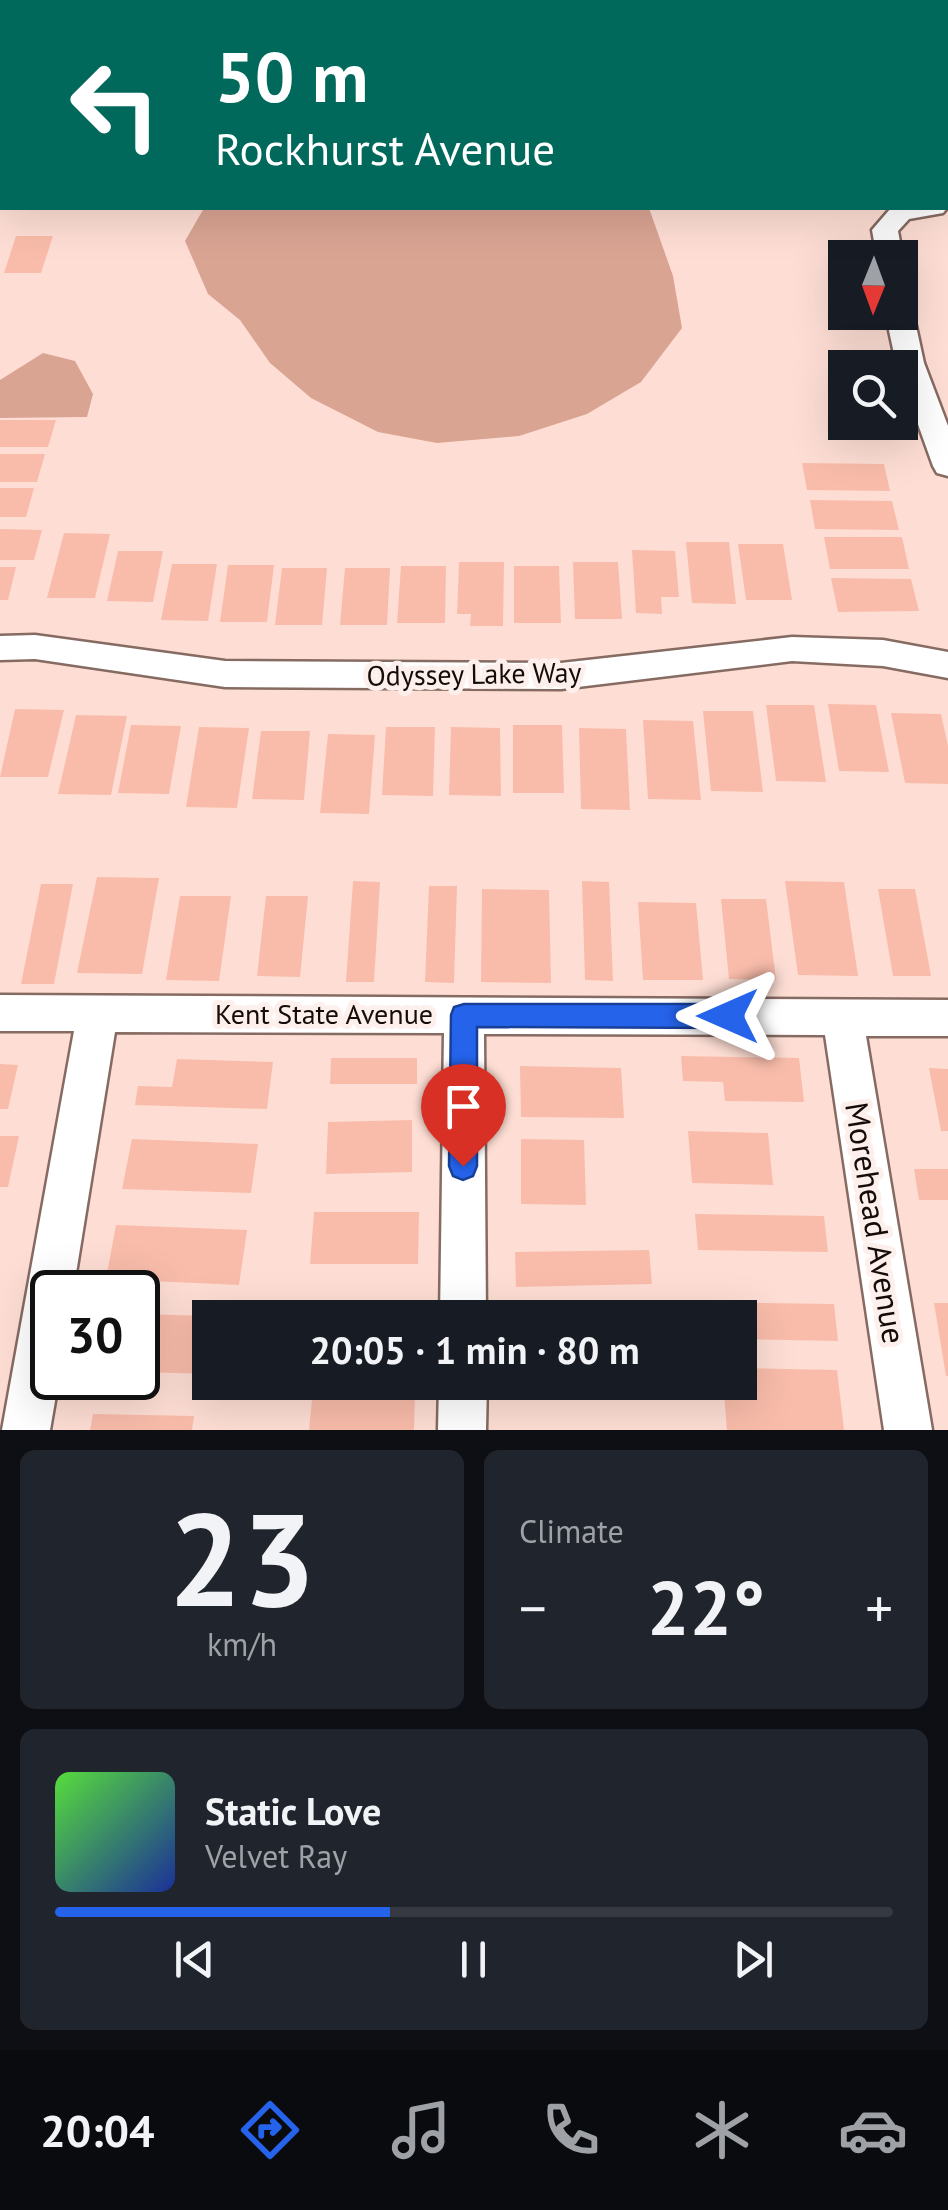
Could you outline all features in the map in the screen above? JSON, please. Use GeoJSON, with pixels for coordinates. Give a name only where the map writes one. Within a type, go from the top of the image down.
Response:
{"type":"FeatureCollection","features":[{"type":"Feature","properties":{"kind":"street"},"geometry":{"type":"LineString","coordinates":[[887,240],[885,230],[902,212],[918,210]]}},
{"type":"Feature","properties":{"kind":"street"},"geometry":{"type":"LineString","coordinates":[[903,330],[910,363],[948,466]]}},
{"type":"Feature","properties":{"kind":"street","name":"Odyssey Lake Way"},"geometry":{"type":"LineString","coordinates":[[0,648],[36,647],[225,674],[561,676],[792,648],[882,653],[948,666]]}},
{"type":"Feature","properties":{"kind":"street","name":"Kent State Avenue"},"geometry":{"type":"LineString","coordinates":[[0,1012],[948,1018]]}},
{"type":"Feature","properties":{"kind":"street"},"geometry":{"type":"LineString","coordinates":[[26,1430],[98,1013]]}},
{"type":"Feature","properties":{"kind":"street"},"geometry":{"type":"LineString","coordinates":[[463,1300],[464,1015]]}},
{"type":"Feature","properties":{"kind":"street","name":"Morehead Avenue"},"geometry":{"type":"LineString","coordinates":[[842,1016],[908,1430]]}},
{"type":"Feature","properties":{"kind":"street"},"geometry":{"type":"LineString","coordinates":[[462,1430],[463,1400]]}},
{"type":"Feature","properties":{"kind":"shaded area"},"geometry":{"type":"Polygon","coordinates":[[[203,210],[650,210],[673,276],[682,328],[641,382],[587,414],[519,436],[437,443],[378,432],[311,398],[270,363],[240,320],[208,294],[185,241],[203,210]]]}},
{"type":"Feature","properties":{"kind":"shaded area"},"geometry":{"type":"Polygon","coordinates":[[[43,353],[75,361],[93,394],[87,417],[0,418],[0,380],[43,353]]]}},
{"type":"Feature","properties":{"kind":"building"},"geometry":{"type":"Polygon","coordinates":[[[16,236],[53,236],[41,273],[4,273],[16,236]]]}},
{"type":"Feature","properties":{"kind":"building"},"geometry":{"type":"Polygon","coordinates":[[[0,420],[56,420],[48,447],[0,447],[0,420]]]}},
{"type":"Feature","properties":{"kind":"building"},"geometry":{"type":"Polygon","coordinates":[[[0,454],[45,454],[37,482],[0,482],[0,454]]]}},
{"type":"Feature","properties":{"kind":"building"},"geometry":{"type":"Polygon","coordinates":[[[802,463],[884,464],[890,491],[807,490],[802,463]]]}},
{"type":"Feature","properties":{"kind":"building"},"geometry":{"type":"Polygon","coordinates":[[[0,488],[34,488],[26,517],[0,517],[0,488]]]}},
{"type":"Feature","properties":{"kind":"building"},"geometry":{"type":"Polygon","coordinates":[[[810,500],[892,501],[899,530],[815,529],[810,500]]]}},
{"type":"Feature","properties":{"kind":"building"},"geometry":{"type":"Polygon","coordinates":[[[0,529],[42,530],[34,560],[0,560],[0,529]]]}},
{"type":"Feature","properties":{"kind":"building"},"geometry":{"type":"Polygon","coordinates":[[[64,533],[110,534],[95,598],[47,598],[64,533]]]}},
{"type":"Feature","properties":{"kind":"building"},"geometry":{"type":"Polygon","coordinates":[[[824,537],[902,537],[909,569],[830,569],[824,537]]]}},
{"type":"Feature","properties":{"kind":"building"},"geometry":{"type":"Polygon","coordinates":[[[686,542],[729,542],[736,604],[692,603],[686,542]]]}},
{"type":"Feature","properties":{"kind":"building"},"geometry":{"type":"Polygon","coordinates":[[[738,544],[783,544],[792,600],[746,600],[738,544]]]}},
{"type":"Feature","properties":{"kind":"building"},"geometry":{"type":"Polygon","coordinates":[[[632,550],[675,551],[679,597],[661,597],[662,614],[636,613],[632,550]]]}},
{"type":"Feature","properties":{"kind":"building"},"geometry":{"type":"Polygon","coordinates":[[[118,551],[163,551],[153,602],[107,601],[118,551]]]}},
{"type":"Feature","properties":{"kind":"building"},"geometry":{"type":"Polygon","coordinates":[[[459,562],[504,562],[503,626],[470,626],[471,614],[457,614],[459,562]]]}},
{"type":"Feature","properties":{"kind":"building"},"geometry":{"type":"Polygon","coordinates":[[[573,562],[618,562],[622,619],[575,619],[573,562]]]}},
{"type":"Feature","properties":{"kind":"building"},"geometry":{"type":"Polygon","coordinates":[[[172,564],[217,564],[208,621],[161,620],[172,564]]]}},
{"type":"Feature","properties":{"kind":"building"},"geometry":{"type":"Polygon","coordinates":[[[228,565],[274,565],[267,622],[220,622],[228,565]]]}},
{"type":"Feature","properties":{"kind":"building"},"geometry":{"type":"Polygon","coordinates":[[[401,566],[446,566],[445,623],[397,623],[401,566]]]}},
{"type":"Feature","properties":{"kind":"building"},"geometry":{"type":"Polygon","coordinates":[[[514,566],[559,566],[561,623],[514,623],[514,566]]]}},
{"type":"Feature","properties":{"kind":"building"},"geometry":{"type":"Polygon","coordinates":[[[0,567],[16,567],[8,600],[0,600],[0,567]]]}},
{"type":"Feature","properties":{"kind":"building"},"geometry":{"type":"Polygon","coordinates":[[[282,568],[327,568],[322,625],[275,625],[282,568]]]}},
{"type":"Feature","properties":{"kind":"building"},"geometry":{"type":"Polygon","coordinates":[[[345,568],[390,568],[387,625],[340,625],[345,568]]]}},
{"type":"Feature","properties":{"kind":"building"},"geometry":{"type":"Polygon","coordinates":[[[831,578],[911,579],[919,611],[838,612],[831,578]]]}},
{"type":"Feature","properties":{"kind":"building"},"geometry":{"type":"Polygon","coordinates":[[[828,704],[876,705],[889,772],[839,771],[828,704]]]}},
{"type":"Feature","properties":{"kind":"building"},"geometry":{"type":"Polygon","coordinates":[[[766,705],[814,705],[826,782],[776,781],[766,705]]]}},
{"type":"Feature","properties":{"kind":"building"},"geometry":{"type":"Polygon","coordinates":[[[15,709],[64,710],[48,777],[0,777],[15,709]]]}},
{"type":"Feature","properties":{"kind":"building"},"geometry":{"type":"Polygon","coordinates":[[[703,711],[753,711],[763,792],[711,791],[703,711]]]}},
{"type":"Feature","properties":{"kind":"building"},"geometry":{"type":"Polygon","coordinates":[[[891,713],[941,714],[948,746],[948,784],[905,783],[891,713]]]}},
{"type":"Feature","properties":{"kind":"building"},"geometry":{"type":"Polygon","coordinates":[[[76,715],[127,716],[111,795],[58,794],[76,715]]]}},
{"type":"Feature","properties":{"kind":"building"},"geometry":{"type":"Polygon","coordinates":[[[643,720],[693,721],[701,800],[648,799],[643,720]]]}},
{"type":"Feature","properties":{"kind":"building"},"geometry":{"type":"Polygon","coordinates":[[[131,725],[181,726],[169,794],[118,793],[131,725]]]}},
{"type":"Feature","properties":{"kind":"building"},"geometry":{"type":"Polygon","coordinates":[[[513,725],[562,725],[564,793],[513,793],[513,725]]]}},
{"type":"Feature","properties":{"kind":"building"},"geometry":{"type":"Polygon","coordinates":[[[199,727],[249,728],[237,808],[186,807],[199,727]]]}},
{"type":"Feature","properties":{"kind":"building"},"geometry":{"type":"Polygon","coordinates":[[[386,727],[435,727],[433,796],[382,795],[386,727]]]}},
{"type":"Feature","properties":{"kind":"building"},"geometry":{"type":"Polygon","coordinates":[[[451,727],[500,728],[501,796],[449,795],[451,727]]]}},
{"type":"Feature","properties":{"kind":"building"},"geometry":{"type":"Polygon","coordinates":[[[579,728],[626,729],[630,810],[581,809],[579,728]]]}},
{"type":"Feature","properties":{"kind":"building"},"geometry":{"type":"Polygon","coordinates":[[[261,731],[310,731],[304,800],[252,799],[261,731]]]}},
{"type":"Feature","properties":{"kind":"building"},"geometry":{"type":"Polygon","coordinates":[[[328,734],[375,735],[369,814],[320,813],[328,734]]]}},
{"type":"Feature","properties":{"kind":"building"},"geometry":{"type":"Polygon","coordinates":[[[97,877],[159,878],[142,974],[77,973],[97,877]]]}},
{"type":"Feature","properties":{"kind":"building"},"geometry":{"type":"Polygon","coordinates":[[[353,881],[380,882],[374,982],[346,982],[353,881]]]}},
{"type":"Feature","properties":{"kind":"building"},"geometry":{"type":"Polygon","coordinates":[[[582,881],[609,882],[613,981],[585,980],[582,881]]]}},
{"type":"Feature","properties":{"kind":"building"},"geometry":{"type":"Polygon","coordinates":[[[785,881],[844,882],[858,976],[798,975],[785,881]]]}},
{"type":"Feature","properties":{"kind":"building"},"geometry":{"type":"Polygon","coordinates":[[[41,884],[73,884],[54,984],[21,984],[41,884]]]}},
{"type":"Feature","properties":{"kind":"building"},"geometry":{"type":"Polygon","coordinates":[[[429,886],[457,886],[454,983],[425,982],[429,886]]]}},
{"type":"Feature","properties":{"kind":"building"},"geometry":{"type":"Polygon","coordinates":[[[482,889],[549,890],[551,983],[481,982],[482,889]]]}},
{"type":"Feature","properties":{"kind":"building"},"geometry":{"type":"Polygon","coordinates":[[[878,889],[915,889],[931,976],[893,976],[878,889]]]}},
{"type":"Feature","properties":{"kind":"building"},"geometry":{"type":"Polygon","coordinates":[[[180,896],[231,896],[219,981],[166,980],[180,896]]]}},
{"type":"Feature","properties":{"kind":"building"},"geometry":{"type":"Polygon","coordinates":[[[266,896],[308,896],[300,977],[257,976],[266,896]]]}},
{"type":"Feature","properties":{"kind":"building"},"geometry":{"type":"Polygon","coordinates":[[[721,899],[766,899],[776,980],[729,979],[721,899]]]}},
{"type":"Feature","properties":{"kind":"building"},"geometry":{"type":"Polygon","coordinates":[[[638,902],[696,903],[703,980],[643,980],[638,902]]]}},
{"type":"Feature","properties":{"kind":"building"},"geometry":{"type":"Polygon","coordinates":[[[681,1056],[799,1058],[804,1102],[725,1101],[723,1082],[683,1081],[681,1056]]]}},
{"type":"Feature","properties":{"kind":"building"},"geometry":{"type":"Polygon","coordinates":[[[331,1058],[417,1058],[417,1084],[330,1084],[331,1058]]]}},
{"type":"Feature","properties":{"kind":"building"},"geometry":{"type":"Polygon","coordinates":[[[177,1059],[273,1062],[267,1109],[135,1105],[138,1086],[172,1087],[177,1059]]]}},
{"type":"Feature","properties":{"kind":"building"},"geometry":{"type":"Polygon","coordinates":[[[0,1064],[18,1065],[8,1109],[0,1109],[0,1064]]]}},
{"type":"Feature","properties":{"kind":"building"},"geometry":{"type":"Polygon","coordinates":[[[520,1066],[621,1068],[624,1118],[521,1117],[520,1066]]]}},
{"type":"Feature","properties":{"kind":"building"},"geometry":{"type":"Polygon","coordinates":[[[929,1068],[948,1069],[948,1131],[941,1131],[929,1068]]]}},
{"type":"Feature","properties":{"kind":"building"},"geometry":{"type":"Polygon","coordinates":[[[412,1120],[412,1172],[326,1174],[328,1122],[412,1120]]]}},
{"type":"Feature","properties":{"kind":"building"},"geometry":{"type":"Polygon","coordinates":[[[688,1131],[768,1133],[773,1185],[692,1183],[688,1131]]]}},
{"type":"Feature","properties":{"kind":"building"},"geometry":{"type":"Polygon","coordinates":[[[0,1136],[19,1136],[8,1187],[0,1187],[0,1136]]]}},
{"type":"Feature","properties":{"kind":"building"},"geometry":{"type":"Polygon","coordinates":[[[132,1139],[258,1144],[251,1193],[122,1189],[132,1139]]]}},
{"type":"Feature","properties":{"kind":"building"},"geometry":{"type":"Polygon","coordinates":[[[521,1139],[584,1140],[586,1205],[521,1204],[521,1139]]]}},
{"type":"Feature","properties":{"kind":"building"},"geometry":{"type":"Polygon","coordinates":[[[914,1169],[948,1169],[948,1200],[919,1200],[914,1169]]]}},
{"type":"Feature","properties":{"kind":"building"},"geometry":{"type":"Polygon","coordinates":[[[314,1212],[419,1212],[418,1264],[310,1264],[314,1212]]]}},
{"type":"Feature","properties":{"kind":"building"},"geometry":{"type":"Polygon","coordinates":[[[695,1214],[824,1216],[828,1252],[698,1250],[695,1214]]]}},
{"type":"Feature","properties":{"kind":"building"},"geometry":{"type":"Polygon","coordinates":[[[116,1225],[247,1230],[239,1285],[160,1281],[160,1270],[108,1270],[116,1225]]]}},
{"type":"Feature","properties":{"kind":"building"},"geometry":{"type":"Polygon","coordinates":[[[649,1250],[652,1284],[516,1287],[515,1252],[649,1250]]]}},
{"type":"Feature","properties":{"kind":"building"},"geometry":{"type":"Polygon","coordinates":[[[757,1303],[834,1304],[838,1341],[757,1339],[757,1303]]]}},
{"type":"Feature","properties":{"kind":"building"},"geometry":{"type":"Polygon","coordinates":[[[934,1303],[948,1303],[948,1376],[946,1376],[934,1303]]]}},
{"type":"Feature","properties":{"kind":"building"},"geometry":{"type":"Polygon","coordinates":[[[160,1315],[192,1315],[192,1374],[160,1373],[160,1315]]]}},
{"type":"Feature","properties":{"kind":"building"},"geometry":{"type":"Polygon","coordinates":[[[757,1368],[837,1370],[844,1430],[727,1430],[724,1400],[757,1400],[757,1368]]]}},
{"type":"Feature","properties":{"kind":"building"},"geometry":{"type":"Polygon","coordinates":[[[312,1400],[415,1400],[414,1430],[309,1430],[312,1400]]]}},
{"type":"Feature","properties":{"kind":"building"},"geometry":{"type":"Polygon","coordinates":[[[93,1414],[194,1416],[192,1430],[90,1430],[93,1414]]]}},
{"type":"Feature","properties":{"kind":"route"},"geometry":{"type":"LineString","coordinates":[[463,1166],[464,1015],[728,1016]]}}]}
